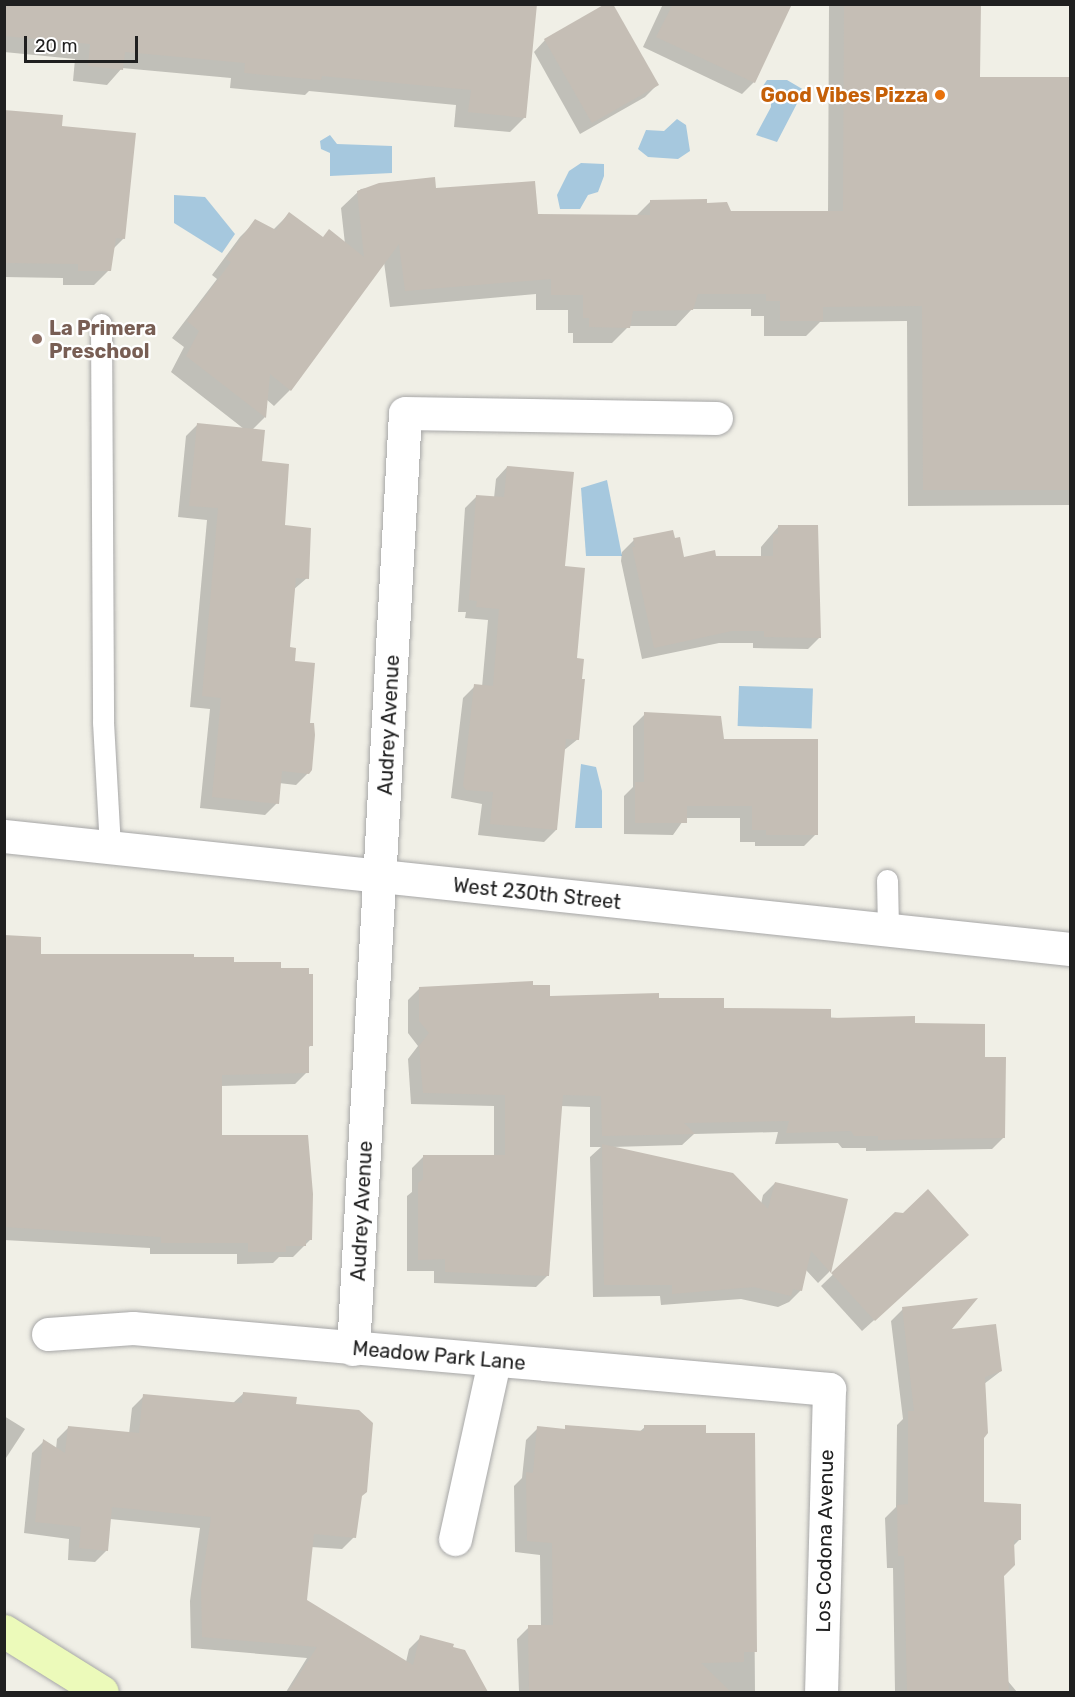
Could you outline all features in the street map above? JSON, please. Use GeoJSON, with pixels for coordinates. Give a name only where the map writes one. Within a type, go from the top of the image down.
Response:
{"type":"FeatureCollection","features":[{"type":"Feature","properties":{"kind":"main road"},"geometry":{"type":"LineString","coordinates":[[4,1631],[102,1692]]}},
{"type":"Feature","properties":{"kind":"street","name":"Audrey Avenue"},"geometry":{"type":"LineString","coordinates":[[353,1348],[381,878],[405,413],[716,418]]}},
{"type":"Feature","properties":{"kind":"street","name":"West 230th Street"},"geometry":{"type":"LineString","coordinates":[[4,836],[381,878],[1071,949]]}},
{"type":"Feature","properties":{"kind":"street","name":"Meadow Park Lane"},"geometry":{"type":"LineString","coordinates":[[48,1334],[134,1328],[494,1362],[829,1389]]}},
{"type":"Feature","properties":{"kind":"street"},"geometry":{"type":"LineString","coordinates":[[455,1539],[494,1362]]}},
{"type":"Feature","properties":{"kind":"street","name":"Los Codona Avenue"},"geometry":{"type":"LineString","coordinates":[[821,1692],[829,1389]]}},
{"type":"Feature","properties":{"kind":"lane"},"geometry":{"type":"LineString","coordinates":[[101,324],[103,722],[110,848]]}},
{"type":"Feature","properties":{"kind":"lane"},"geometry":{"type":"LineString","coordinates":[[887,880],[888,929]]}},
{"type":"Feature","properties":{"kind":"water"},"geometry":{"type":"Polygon","coordinates":[[[767,80],[787,80],[804,90],[777,142],[756,135],[771,107],[771,92],[761,89],[767,80]]]}},
{"type":"Feature","properties":{"kind":"water"},"geometry":{"type":"Polygon","coordinates":[[[677,119],[686,125],[690,151],[678,159],[648,157],[638,149],[646,130],[664,131],[677,119]]]}},
{"type":"Feature","properties":{"kind":"water"},"geometry":{"type":"Polygon","coordinates":[[[330,135],[337,144],[392,146],[392,173],[330,176],[330,153],[321,149],[320,141],[330,135]]]}},
{"type":"Feature","properties":{"kind":"water"},"geometry":{"type":"Polygon","coordinates":[[[581,163],[604,164],[604,176],[598,192],[588,195],[580,209],[560,209],[557,195],[569,171],[581,163]]]}},
{"type":"Feature","properties":{"kind":"water"},"geometry":{"type":"Polygon","coordinates":[[[174,195],[205,197],[235,234],[222,253],[174,223],[174,195]]]}},
{"type":"Feature","properties":{"kind":"water"},"geometry":{"type":"Polygon","coordinates":[[[607,480],[622,556],[586,556],[581,488],[607,480]]]}},
{"type":"Feature","properties":{"kind":"water"},"geometry":{"type":"Polygon","coordinates":[[[739,686],[813,689],[812,729],[738,726],[739,686]]]}},
{"type":"Feature","properties":{"kind":"water"},"geometry":{"type":"Polygon","coordinates":[[[581,764],[596,767],[602,791],[602,828],[575,828],[581,764]]]}},
{"type":"Feature","properties":{"kind":"building"},"geometry":{"type":"Polygon","coordinates":[[[4,4],[537,4],[526,118],[468,112],[471,90],[322,76],[321,80],[244,73],[245,63],[125,52],[123,70],[88,66],[90,44],[4,36],[4,4]]]}},
{"type":"Feature","properties":{"kind":"building"},"geometry":{"type":"Polygon","coordinates":[[[605,4],[613,4],[659,85],[592,123],[544,39],[605,4]]]}},
{"type":"Feature","properties":{"kind":"building"},"geometry":{"type":"Polygon","coordinates":[[[673,4],[792,4],[755,83],[656,37],[673,4]]]}},
{"type":"Feature","properties":{"kind":"building"},"geometry":{"type":"Polygon","coordinates":[[[844,4],[981,4],[980,77],[1071,77],[1071,490],[923,490],[922,306],[823,307],[823,321],[780,321],[780,301],[766,301],[766,294],[698,294],[693,310],[633,311],[630,328],[589,327],[589,318],[583,318],[583,295],[551,295],[551,279],[405,291],[399,244],[291,391],[270,374],[266,418],[186,356],[199,331],[187,321],[231,262],[226,259],[255,219],[276,230],[289,212],[323,237],[329,229],[364,257],[357,191],[379,183],[435,177],[436,188],[535,181],[538,214],[650,215],[650,200],[707,199],[707,203],[727,202],[731,211],[843,211],[844,4]]]}},
{"type":"Feature","properties":{"kind":"building"},"geometry":{"type":"Polygon","coordinates":[[[4,110],[63,115],[62,126],[136,133],[125,239],[116,238],[111,271],[78,271],[78,264],[4,263],[4,110]]]}},
{"type":"Feature","properties":{"kind":"building"},"geometry":{"type":"Polygon","coordinates":[[[197,423],[265,430],[262,461],[289,464],[285,525],[311,528],[309,579],[296,578],[290,647],[296,648],[295,661],[315,663],[310,723],[314,723],[315,735],[312,770],[309,774],[282,771],[279,804],[212,797],[221,698],[202,696],[218,508],[189,506],[197,423]]]}},
{"type":"Feature","properties":{"kind":"building"},"geometry":{"type":"Polygon","coordinates":[[[507,466],[574,472],[565,566],[585,568],[577,658],[584,659],[582,679],[585,679],[579,740],[566,739],[557,830],[490,824],[493,792],[466,790],[463,786],[474,684],[493,686],[499,609],[476,607],[477,601],[469,600],[476,495],[504,497],[507,466]]]}},
{"type":"Feature","properties":{"kind":"building"},"geometry":{"type":"Polygon","coordinates":[[[778,525],[818,525],[821,638],[764,637],[764,631],[732,631],[654,648],[632,547],[635,547],[633,538],[673,530],[675,538],[680,537],[684,557],[715,550],[716,556],[773,556],[773,534],[778,534],[778,525]]]}},
{"type":"Feature","properties":{"kind":"building"},"geometry":{"type":"Polygon","coordinates":[[[644,712],[721,716],[724,739],[818,739],[818,835],[766,835],[766,830],[752,830],[752,806],[687,806],[687,823],[635,823],[635,782],[644,782],[644,712]]]}},
{"type":"Feature","properties":{"kind":"building"},"geometry":{"type":"Polygon","coordinates":[[[4,935],[41,937],[41,954],[194,954],[194,957],[234,957],[234,962],[281,962],[281,968],[309,968],[309,974],[313,974],[313,1046],[309,1046],[309,1073],[222,1075],[222,1135],[308,1135],[313,1194],[312,1240],[306,1240],[306,1246],[286,1246],[286,1252],[248,1252],[248,1243],[161,1243],[161,1237],[4,1227],[4,935]]]}},
{"type":"Feature","properties":{"kind":"building"},"geometry":{"type":"Polygon","coordinates":[[[533,981],[533,985],[550,985],[550,996],[659,993],[659,998],[724,998],[724,1008],[831,1009],[831,1018],[915,1016],[915,1023],[985,1024],[985,1057],[1006,1057],[1005,1138],[878,1140],[878,1136],[854,1136],[851,1131],[786,1133],[789,1121],[684,1123],[695,1134],[602,1136],[601,1096],[563,1095],[549,1276],[445,1272],[445,1259],[418,1260],[418,1183],[423,1179],[423,1155],[505,1155],[505,1095],[423,1093],[419,1046],[429,1033],[419,1021],[419,987],[533,981]]]}},
{"type":"Feature","properties":{"kind":"building"},"geometry":{"type":"Polygon","coordinates":[[[602,1144],[733,1173],[768,1209],[775,1182],[848,1199],[831,1273],[811,1251],[802,1291],[793,1289],[791,1296],[754,1287],[672,1294],[672,1285],[604,1285],[602,1144]]]}},
{"type":"Feature","properties":{"kind":"building"},"geometry":{"type":"Polygon","coordinates":[[[928,1189],[969,1235],[875,1321],[831,1273],[895,1212],[903,1213],[928,1189]]]}},
{"type":"Feature","properties":{"kind":"building"},"geometry":{"type":"Polygon","coordinates":[[[978,1298],[952,1329],[996,1324],[1002,1371],[985,1377],[988,1433],[984,1438],[984,1502],[1021,1504],[1021,1540],[1014,1540],[1015,1565],[1004,1576],[1009,1692],[907,1692],[904,1556],[898,1556],[897,1505],[908,1504],[908,1411],[914,1411],[902,1307],[978,1298]]]}},
{"type":"Feature","properties":{"kind":"building"},"geometry":{"type":"Polygon","coordinates":[[[243,1392],[297,1397],[296,1404],[359,1410],[373,1423],[367,1492],[362,1496],[356,1538],[314,1534],[307,1600],[413,1665],[420,1635],[454,1644],[453,1647],[465,1650],[488,1692],[288,1692],[317,1647],[202,1637],[201,1588],[211,1517],[112,1507],[108,1551],[79,1548],[81,1527],[35,1522],[43,1439],[65,1453],[68,1426],[139,1433],[143,1394],[242,1403],[243,1392]]]}},
{"type":"Feature","properties":{"kind":"building"},"geometry":{"type":"Polygon","coordinates":[[[565,1425],[644,1431],[644,1425],[706,1425],[706,1433],[755,1433],[757,1652],[744,1652],[744,1662],[701,1663],[731,1692],[529,1692],[528,1625],[553,1625],[552,1543],[527,1541],[526,1472],[533,1473],[537,1426],[565,1429],[565,1425]]]}},
{"type":"Feature","properties":{"kind":"place","name":"Good Vibes Pizza"},"geometry":{"type":"Point","coordinates":[940,95]}},
{"type":"Feature","properties":{"kind":"place","name":"La Primera Preschool"},"geometry":{"type":"Point","coordinates":[37,339]}}]}
